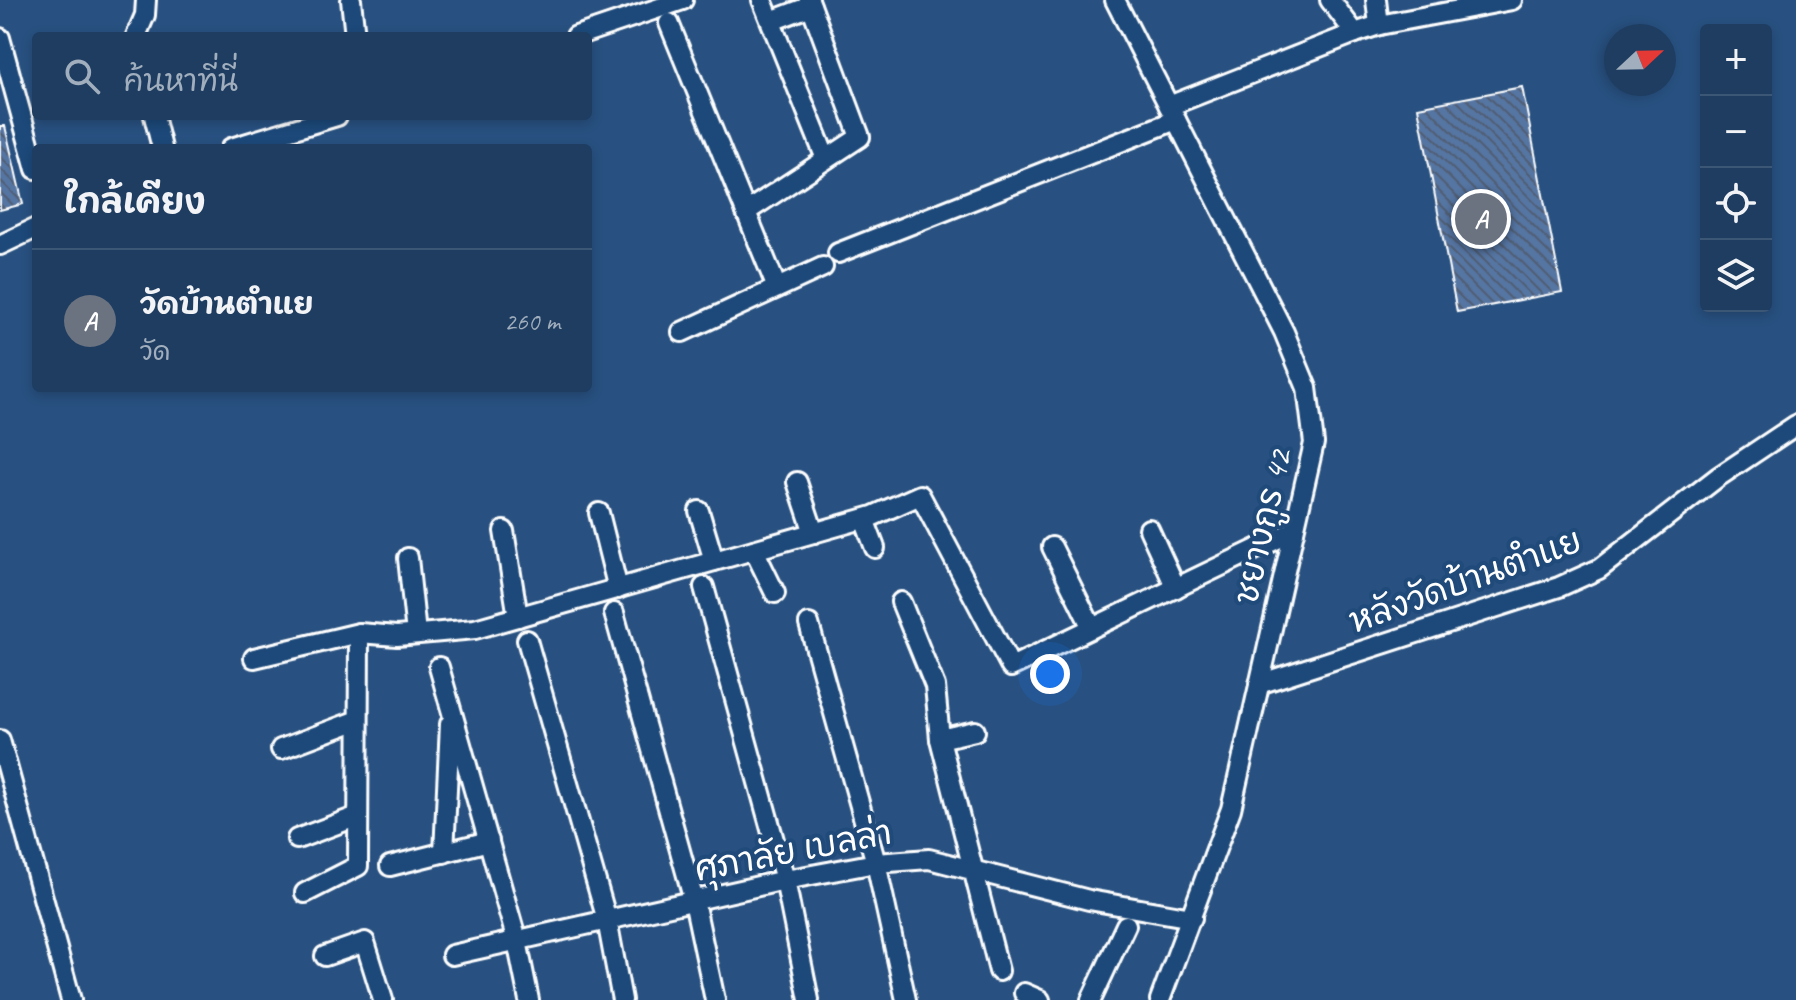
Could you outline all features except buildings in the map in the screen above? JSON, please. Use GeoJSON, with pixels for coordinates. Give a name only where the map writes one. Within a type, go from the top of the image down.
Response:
{"type":"FeatureCollection","features":[{"type":"Feature","properties":{"kind":"street"},"geometry":{"type":"LineString","coordinates":[[138,32],[145,15],[146,0]]}},
{"type":"Feature","properties":{"kind":"street"},"geometry":{"type":"LineString","coordinates":[[351,0],[355,32]]}},
{"type":"Feature","properties":{"kind":"street"},"geometry":{"type":"LineString","coordinates":[[588,32],[683,0]]}},
{"type":"Feature","properties":{"kind":"street"},"geometry":{"type":"LineString","coordinates":[[762,0],[826,159]]}},
{"type":"Feature","properties":{"kind":"street","name":"ชยางกูร 42"},"geometry":{"type":"LineString","coordinates":[[1115,0],[1284,332],[1307,388],[1314,443],[1231,809],[1160,1000]]}},
{"type":"Feature","properties":{"kind":"street"},"geometry":{"type":"LineString","coordinates":[[1330,0],[1355,33]]}},
{"type":"Feature","properties":{"kind":"street"},"geometry":{"type":"LineString","coordinates":[[1376,0],[1379,25]]}},
{"type":"Feature","properties":{"kind":"street"},"geometry":{"type":"LineString","coordinates":[[838,253],[1355,33],[1379,25],[1512,0]]}},
{"type":"Feature","properties":{"kind":"street"},"geometry":{"type":"LineString","coordinates":[[746,212],[860,137],[810,3],[771,21]]}},
{"type":"Feature","properties":{"kind":"street"},"geometry":{"type":"LineString","coordinates":[[669,23],[777,288]]}},
{"type":"Feature","properties":{"kind":"street"},"geometry":{"type":"LineString","coordinates":[[0,38],[32,154]]}},
{"type":"Feature","properties":{"kind":"street"},"geometry":{"type":"LineString","coordinates":[[155,120],[161,144]]}},
{"type":"Feature","properties":{"kind":"street"},"geometry":{"type":"LineString","coordinates":[[244,144],[324,120]]}},
{"type":"Feature","properties":{"kind":"street"},"geometry":{"type":"LineString","coordinates":[[0,245],[32,230]]}},
{"type":"Feature","properties":{"kind":"street"},"geometry":{"type":"LineString","coordinates":[[682,332],[823,267]]}},
{"type":"Feature","properties":{"kind":"street","name":"หลังวัดบ้านตำแย"},"geometry":{"type":"LineString","coordinates":[[1259,684],[1559,587],[1599,569],[1718,477],[1796,425]]}},
{"type":"Feature","properties":{"kind":"street"},"geometry":{"type":"LineString","coordinates":[[797,482],[814,533]]}},
{"type":"Feature","properties":{"kind":"street"},"geometry":{"type":"LineString","coordinates":[[254,658],[359,633],[416,634],[475,629],[864,519],[920,495],[1011,667],[1294,531]]}},
{"type":"Feature","properties":{"kind":"street"},"geometry":{"type":"LineString","coordinates":[[699,511],[714,561]]}},
{"type":"Feature","properties":{"kind":"street"},"geometry":{"type":"LineString","coordinates":[[599,513],[618,589]]}},
{"type":"Feature","properties":{"kind":"street"},"geometry":{"type":"LineString","coordinates":[[864,519],[875,548]]}},
{"type":"Feature","properties":{"kind":"street"},"geometry":{"type":"LineString","coordinates":[[1149,529],[1176,588]]}},
{"type":"Feature","properties":{"kind":"street"},"geometry":{"type":"LineString","coordinates":[[504,531],[518,617]]}},
{"type":"Feature","properties":{"kind":"street"},"geometry":{"type":"LineString","coordinates":[[1052,547],[1092,628]]}},
{"type":"Feature","properties":{"kind":"street"},"geometry":{"type":"LineString","coordinates":[[754,550],[775,593]]}},
{"type":"Feature","properties":{"kind":"street"},"geometry":{"type":"LineString","coordinates":[[408,558],[416,634]]}},
{"type":"Feature","properties":{"kind":"street"},"geometry":{"type":"LineString","coordinates":[[704,587],[785,880],[809,1000]]}},
{"type":"Feature","properties":{"kind":"street"},"geometry":{"type":"LineString","coordinates":[[901,602],[935,686],[940,739],[999,971]]}},
{"type":"Feature","properties":{"kind":"street"},"geometry":{"type":"LineString","coordinates":[[614,613],[694,901],[715,1000]]}},
{"type":"Feature","properties":{"kind":"street"},"geometry":{"type":"LineString","coordinates":[[809,624],[876,863],[906,1000]]}},
{"type":"Feature","properties":{"kind":"street"},"geometry":{"type":"LineString","coordinates":[[305,893],[358,866],[359,633]]}},
{"type":"Feature","properties":{"kind":"street"},"geometry":{"type":"LineString","coordinates":[[527,640],[607,920],[622,1000]]}},
{"type":"Feature","properties":{"kind":"street"},"geometry":{"type":"LineString","coordinates":[[439,667],[517,941],[529,1000]]}},
{"type":"Feature","properties":{"kind":"street"},"geometry":{"type":"LineString","coordinates":[[444,853],[451,708]]}},
{"type":"Feature","properties":{"kind":"street"},"geometry":{"type":"LineString","coordinates":[[281,749],[358,720]]}},
{"type":"Feature","properties":{"kind":"street"},"geometry":{"type":"LineString","coordinates":[[940,739],[975,731]]}},
{"type":"Feature","properties":{"kind":"street"},"geometry":{"type":"LineString","coordinates":[[0,740],[71,1000]]}},
{"type":"Feature","properties":{"kind":"street"},"geometry":{"type":"LineString","coordinates":[[297,839],[358,816]]}},
{"type":"Feature","properties":{"kind":"street"},"geometry":{"type":"LineString","coordinates":[[390,866],[489,841]]}},
{"type":"Feature","properties":{"kind":"street","name":"ศุภาลัย เบลล่า"},"geometry":{"type":"LineString","coordinates":[[452,955],[785,880],[876,863],[929,859],[1089,900],[1192,918]]}},
{"type":"Feature","properties":{"kind":"street"},"geometry":{"type":"LineString","coordinates":[[1091,1000],[1126,925]]}},
{"type":"Feature","properties":{"kind":"street"},"geometry":{"type":"LineString","coordinates":[[325,956],[365,942],[383,1000]]}},
{"type":"Feature","properties":{"kind":"place","name":"วัดบ้านตำแย"},"geometry":{"type":"Point","coordinates":[1481,219]}}]}
